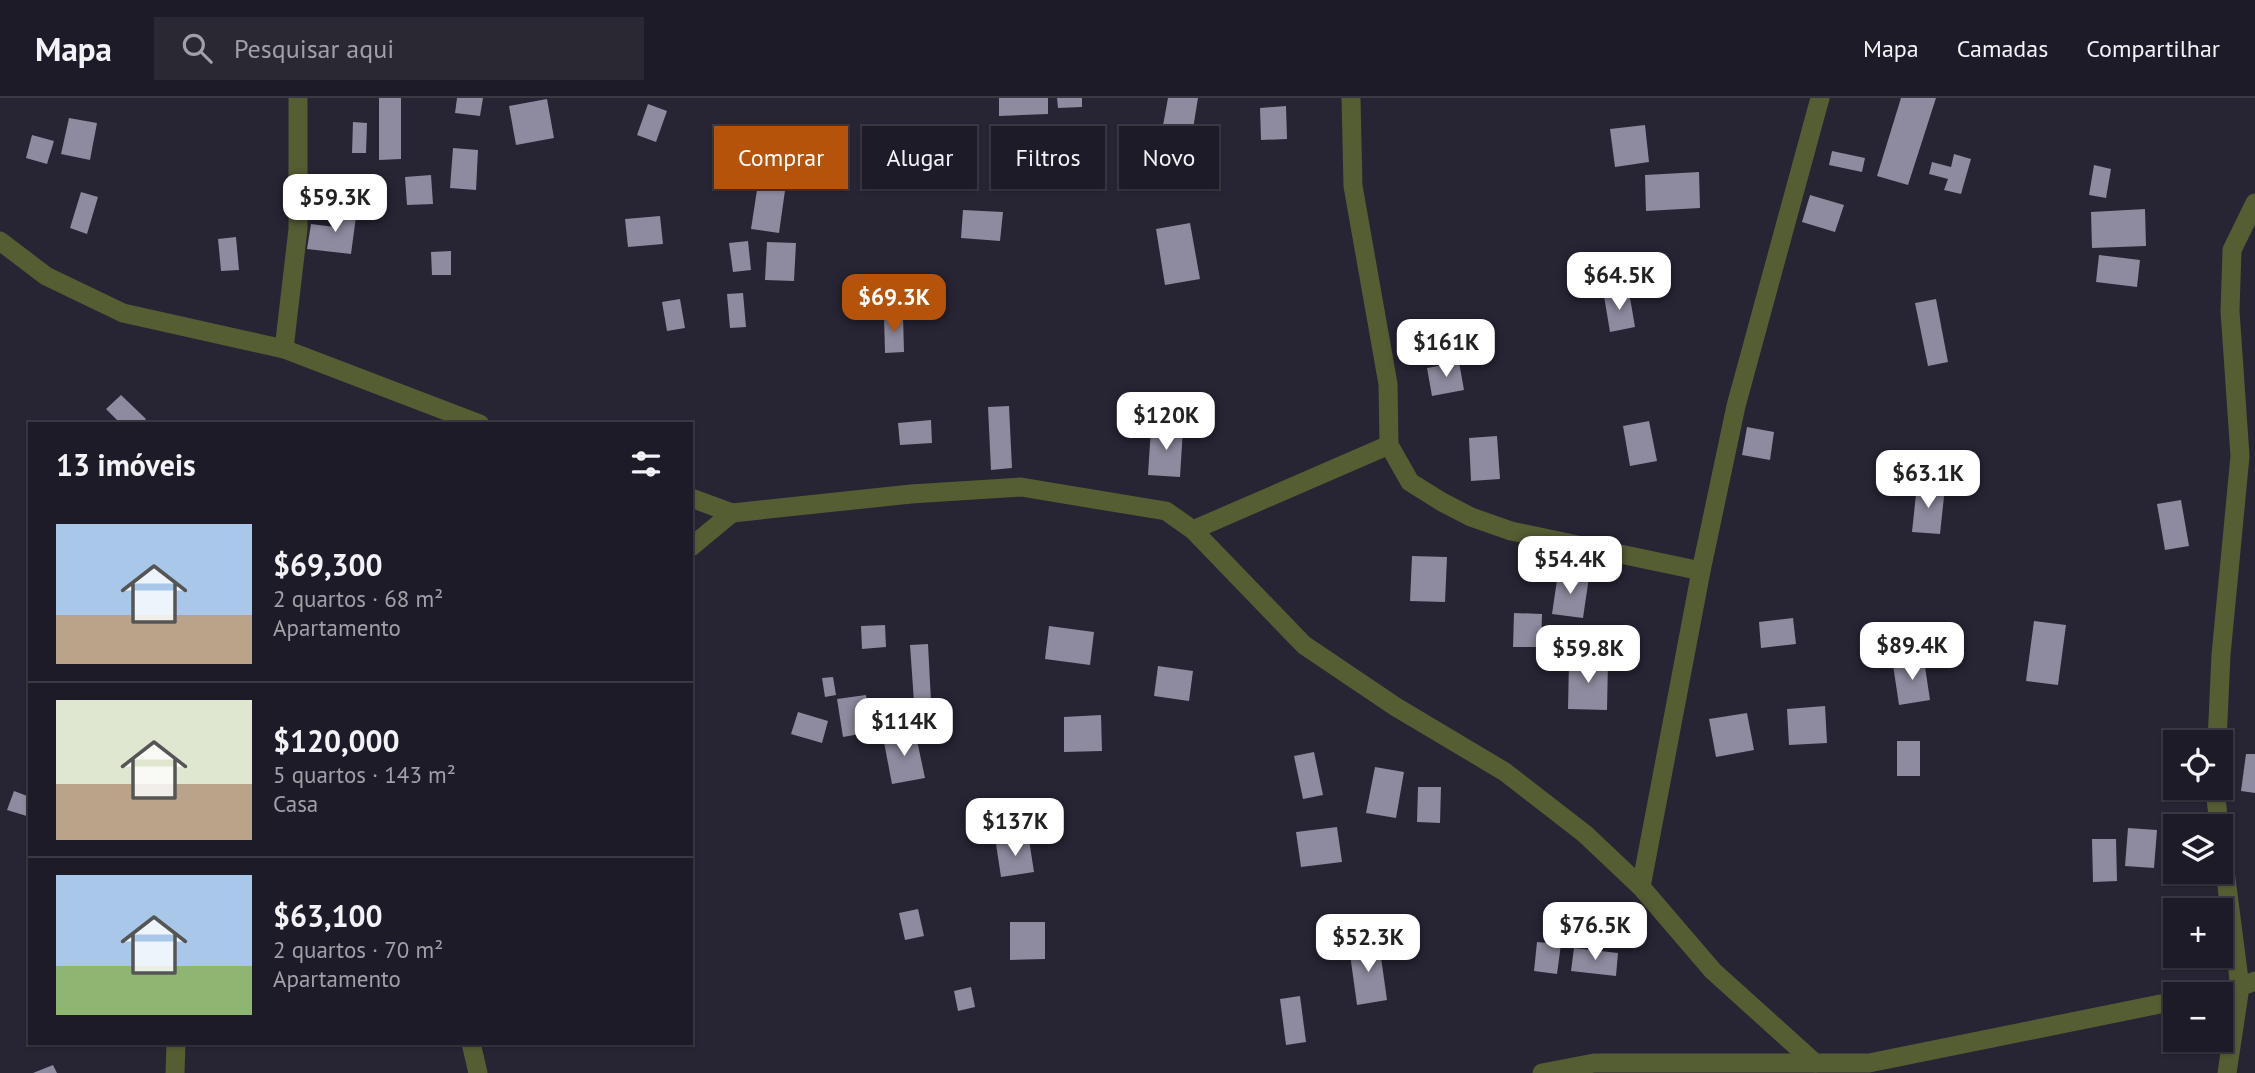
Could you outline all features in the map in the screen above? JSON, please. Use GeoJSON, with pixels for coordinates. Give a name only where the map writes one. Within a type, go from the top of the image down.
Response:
{"type":"FeatureCollection","features":[{"type":"Feature","properties":{"kind":"street"},"geometry":{"type":"LineString","coordinates":[[284,349],[299,229],[298,98]]}},
{"type":"Feature","properties":{"kind":"street"},"geometry":{"type":"LineString","coordinates":[[1351,98],[1353,187],[1388,384],[1389,445],[1410,482],[1471,517],[1511,531],[1702,571]]}},
{"type":"Feature","properties":{"kind":"street"},"geometry":{"type":"LineString","coordinates":[[1641,887],[1736,406],[1820,98]]}},
{"type":"Feature","properties":{"kind":"street"},"geometry":{"type":"LineString","coordinates":[[2218,730],[2221,654],[2241,456],[2230,311],[2232,250],[2255,203]]}},
{"type":"Feature","properties":{"kind":"street"},"geometry":{"type":"LineString","coordinates":[[0,241],[46,276],[124,313],[284,349],[475,422]]}},
{"type":"Feature","properties":{"kind":"street"},"geometry":{"type":"LineString","coordinates":[[1193,530],[1389,445]]}},
{"type":"Feature","properties":{"kind":"street"},"geometry":{"type":"LineString","coordinates":[[693,499],[733,513],[911,494],[1021,487],[1166,511],[1193,530],[1304,645],[1396,708],[1505,772],[1585,834],[1641,887],[1713,971],[1815,1063]]}},
{"type":"Feature","properties":{"kind":"street"},"geometry":{"type":"LineString","coordinates":[[693,545],[733,513]]}},
{"type":"Feature","properties":{"kind":"street"},"geometry":{"type":"LineString","coordinates":[[2227,1073],[2248,984],[2229,884]]}},
{"type":"Feature","properties":{"kind":"street"},"geometry":{"type":"LineString","coordinates":[[1542,1073],[1594,1063],[1815,1063],[1873,1068],[2163,1004]]}},
{"type":"Feature","properties":{"kind":"street"},"geometry":{"type":"LineString","coordinates":[[175,1073],[176,1045]]}},
{"type":"Feature","properties":{"kind":"street"},"geometry":{"type":"LineString","coordinates":[[471,1045],[478,1073]]}},
{"type":"Feature","properties":{"kind":"building"},"geometry":{"type":"Polygon","coordinates":[[[379,98],[401,98],[401,159],[379,160],[379,98]]]}},
{"type":"Feature","properties":{"kind":"building"},"geometry":{"type":"Polygon","coordinates":[[[457,98],[483,98],[480,116],[455,113],[457,98]]]}},
{"type":"Feature","properties":{"kind":"building"},"geometry":{"type":"Polygon","coordinates":[[[999,98],[1048,98],[1048,114],[999,116],[999,98]]]}},
{"type":"Feature","properties":{"kind":"building"},"geometry":{"type":"Polygon","coordinates":[[[1057,98],[1082,98],[1082,107],[1058,108],[1057,98]]]}},
{"type":"Feature","properties":{"kind":"building"},"geometry":{"type":"Polygon","coordinates":[[[1168,98],[1198,98],[1193,126],[1163,126],[1168,98]]]}},
{"type":"Feature","properties":{"kind":"building"},"geometry":{"type":"Polygon","coordinates":[[[1901,98],[1936,98],[1908,185],[1877,176],[1901,98]]]}},
{"type":"Feature","properties":{"kind":"building"},"geometry":{"type":"Polygon","coordinates":[[[547,99],[554,138],[516,145],[509,106],[547,99]]]}},
{"type":"Feature","properties":{"kind":"building"},"geometry":{"type":"Polygon","coordinates":[[[648,104],[667,111],[656,142],[637,135],[648,104]]]}},
{"type":"Feature","properties":{"kind":"building"},"geometry":{"type":"Polygon","coordinates":[[[1286,106],[1287,139],[1261,140],[1260,108],[1286,106]]]}},
{"type":"Feature","properties":{"kind":"building"},"geometry":{"type":"Polygon","coordinates":[[[69,118],[97,123],[90,160],[61,154],[69,118]]]}},
{"type":"Feature","properties":{"kind":"building"},"geometry":{"type":"Polygon","coordinates":[[[353,122],[367,123],[366,153],[352,153],[353,122]]]}},
{"type":"Feature","properties":{"kind":"building"},"geometry":{"type":"Polygon","coordinates":[[[1645,125],[1649,162],[1615,167],[1610,129],[1645,125]]]}},
{"type":"Feature","properties":{"kind":"building"},"geometry":{"type":"Polygon","coordinates":[[[32,135],[54,141],[47,164],[26,158],[32,135]]]}},
{"type":"Feature","properties":{"kind":"building"},"geometry":{"type":"Polygon","coordinates":[[[453,148],[478,150],[476,190],[450,188],[453,148]]]}},
{"type":"Feature","properties":{"kind":"building"},"geometry":{"type":"Polygon","coordinates":[[[1832,151],[1865,158],[1862,172],[1829,165],[1832,151]]]}},
{"type":"Feature","properties":{"kind":"building"},"geometry":{"type":"Polygon","coordinates":[[[1954,154],[1971,159],[1961,194],[1944,190],[1948,179],[1929,174],[1932,162],[1951,167],[1954,154]]]}},
{"type":"Feature","properties":{"kind":"building"},"geometry":{"type":"Polygon","coordinates":[[[2094,165],[2111,169],[2106,198],[2089,195],[2094,165]]]}},
{"type":"Feature","properties":{"kind":"building"},"geometry":{"type":"Polygon","coordinates":[[[1699,172],[1700,208],[1646,211],[1645,175],[1699,172]]]}},
{"type":"Feature","properties":{"kind":"building"},"geometry":{"type":"Polygon","coordinates":[[[431,175],[433,204],[407,205],[405,177],[431,175]]]}},
{"type":"Feature","properties":{"kind":"building"},"geometry":{"type":"Polygon","coordinates":[[[757,189],[785,189],[779,233],[751,229],[757,189]]]}},
{"type":"Feature","properties":{"kind":"building"},"geometry":{"type":"Polygon","coordinates":[[[81,192],[98,197],[87,234],[70,228],[81,192]]]}},
{"type":"Feature","properties":{"kind":"building"},"geometry":{"type":"Polygon","coordinates":[[[1810,195],[1844,205],[1835,232],[1802,222],[1810,195]]]}},
{"type":"Feature","properties":{"kind":"building"},"geometry":{"type":"Polygon","coordinates":[[[338,207],[357,209],[351,254],[307,249],[311,224],[335,227],[338,207]]]}},
{"type":"Feature","properties":{"kind":"building"},"geometry":{"type":"Polygon","coordinates":[[[2145,209],[2146,246],[2092,248],[2091,212],[2145,209]]]}},
{"type":"Feature","properties":{"kind":"building"},"geometry":{"type":"Polygon","coordinates":[[[963,210],[1003,212],[1000,241],[961,238],[963,210]]]}},
{"type":"Feature","properties":{"kind":"building"},"geometry":{"type":"Polygon","coordinates":[[[660,216],[663,244],[628,247],[625,219],[660,216]]]}},
{"type":"Feature","properties":{"kind":"building"},"geometry":{"type":"Polygon","coordinates":[[[1190,223],[1200,279],[1165,285],[1156,229],[1190,223]]]}},
{"type":"Feature","properties":{"kind":"building"},"geometry":{"type":"Polygon","coordinates":[[[236,237],[239,270],[221,271],[218,239],[236,237]]]}},
{"type":"Feature","properties":{"kind":"building"},"geometry":{"type":"Polygon","coordinates":[[[748,241],[751,270],[733,272],[729,243],[748,241]]]}},
{"type":"Feature","properties":{"kind":"building"},"geometry":{"type":"Polygon","coordinates":[[[767,242],[796,243],[794,281],[765,280],[767,242]]]}},
{"type":"Feature","properties":{"kind":"building"},"geometry":{"type":"Polygon","coordinates":[[[451,251],[451,275],[432,275],[431,252],[451,251]]]}},
{"type":"Feature","properties":{"kind":"building"},"geometry":{"type":"Polygon","coordinates":[[[2099,255],[2140,260],[2137,287],[2096,282],[2099,255]]]}},
{"type":"Feature","properties":{"kind":"building"},"geometry":{"type":"Polygon","coordinates":[[[1629,292],[1635,327],[1610,332],[1604,296],[1629,292]]]}},
{"type":"Feature","properties":{"kind":"building"},"geometry":{"type":"Polygon","coordinates":[[[743,293],[746,327],[730,328],[727,294],[743,293]]]}},
{"type":"Feature","properties":{"kind":"building"},"geometry":{"type":"Polygon","coordinates":[[[680,299],[685,328],[667,331],[662,302],[680,299]]]}},
{"type":"Feature","properties":{"kind":"building"},"geometry":{"type":"Polygon","coordinates":[[[1936,299],[1948,362],[1928,366],[1915,303],[1936,299]]]}},
{"type":"Feature","properties":{"kind":"building"},"geometry":{"type":"Polygon","coordinates":[[[884,316],[903,316],[904,352],[885,353],[884,316]]]}},
{"type":"Feature","properties":{"kind":"building"},"geometry":{"type":"Polygon","coordinates":[[[1459,362],[1464,390],[1432,396],[1427,368],[1459,362]]]}},
{"type":"Feature","properties":{"kind":"building"},"geometry":{"type":"Polygon","coordinates":[[[121,395],[146,419],[143,422],[119,422],[106,409],[121,395]]]}},
{"type":"Feature","properties":{"kind":"building"},"geometry":{"type":"Polygon","coordinates":[[[1009,406],[1012,468],[991,470],[988,407],[1009,406]]]}},
{"type":"Feature","properties":{"kind":"building"},"geometry":{"type":"Polygon","coordinates":[[[931,420],[932,443],[900,445],[898,423],[931,420]]]}},
{"type":"Feature","properties":{"kind":"building"},"geometry":{"type":"Polygon","coordinates":[[[1649,421],[1657,461],[1630,466],[1623,426],[1649,421]]]}},
{"type":"Feature","properties":{"kind":"building"},"geometry":{"type":"Polygon","coordinates":[[[1747,427],[1774,432],[1770,460],[1742,455],[1747,427]]]}},
{"type":"Feature","properties":{"kind":"building"},"geometry":{"type":"Polygon","coordinates":[[[1151,428],[1183,429],[1180,477],[1148,475],[1151,428]]]}},
{"type":"Feature","properties":{"kind":"building"},"geometry":{"type":"Polygon","coordinates":[[[1497,436],[1500,479],[1471,481],[1469,438],[1497,436]]]}},
{"type":"Feature","properties":{"kind":"building"},"geometry":{"type":"Polygon","coordinates":[[[1917,485],[1945,487],[1940,534],[1912,532],[1917,485]]]}},
{"type":"Feature","properties":{"kind":"building"},"geometry":{"type":"Polygon","coordinates":[[[2181,500],[2189,546],[2165,550],[2157,504],[2181,500]]]}},
{"type":"Feature","properties":{"kind":"building"},"geometry":{"type":"Polygon","coordinates":[[[1412,556],[1447,557],[1445,602],[1410,601],[1412,556]]]}},
{"type":"Feature","properties":{"kind":"building"},"geometry":{"type":"Polygon","coordinates":[[[1558,573],[1589,577],[1583,618],[1552,614],[1558,573]]]}},
{"type":"Feature","properties":{"kind":"building"},"geometry":{"type":"Polygon","coordinates":[[[1514,613],[1542,614],[1541,647],[1513,647],[1514,613]]]}},
{"type":"Feature","properties":{"kind":"building"},"geometry":{"type":"Polygon","coordinates":[[[1793,618],[1796,644],[1761,648],[1759,622],[1793,618]]]}},
{"type":"Feature","properties":{"kind":"building"},"geometry":{"type":"Polygon","coordinates":[[[2034,621],[2066,625],[2058,685],[2026,681],[2034,621]]]}},
{"type":"Feature","properties":{"kind":"building"},"geometry":{"type":"Polygon","coordinates":[[[885,625],[886,647],[862,649],[861,626],[885,625]]]}},
{"type":"Feature","properties":{"kind":"building"},"geometry":{"type":"Polygon","coordinates":[[[1049,626],[1094,632],[1090,665],[1045,659],[1049,626]]]}},
{"type":"Feature","properties":{"kind":"building"},"geometry":{"type":"Polygon","coordinates":[[[928,644],[931,701],[914,702],[910,645],[928,644]]]}},
{"type":"Feature","properties":{"kind":"building"},"geometry":{"type":"Polygon","coordinates":[[[1924,660],[1930,700],[1899,705],[1893,665],[1924,660]]]}},
{"type":"Feature","properties":{"kind":"building"},"geometry":{"type":"Polygon","coordinates":[[[1569,661],[1608,661],[1607,710],[1568,709],[1569,661]]]}},
{"type":"Feature","properties":{"kind":"building"},"geometry":{"type":"Polygon","coordinates":[[[1158,666],[1193,671],[1189,701],[1154,696],[1158,666]]]}},
{"type":"Feature","properties":{"kind":"building"},"geometry":{"type":"Polygon","coordinates":[[[833,677],[836,695],[825,697],[822,678],[833,677]]]}},
{"type":"Feature","properties":{"kind":"building"},"geometry":{"type":"Polygon","coordinates":[[[866,695],[871,732],[843,737],[837,699],[866,695]]]}},
{"type":"Feature","properties":{"kind":"building"},"geometry":{"type":"Polygon","coordinates":[[[1825,706],[1827,743],[1789,745],[1787,709],[1825,706]]]}},
{"type":"Feature","properties":{"kind":"building"},"geometry":{"type":"Polygon","coordinates":[[[798,712],[828,721],[822,743],[791,734],[798,712]]]}},
{"type":"Feature","properties":{"kind":"building"},"geometry":{"type":"Polygon","coordinates":[[[1747,713],[1754,750],[1716,757],[1709,719],[1747,713]]]}},
{"type":"Feature","properties":{"kind":"building"},"geometry":{"type":"Polygon","coordinates":[[[1101,715],[1102,751],[1064,752],[1064,717],[1101,715]]]}},
{"type":"Feature","properties":{"kind":"building"},"geometry":{"type":"Polygon","coordinates":[[[915,731],[925,778],[892,784],[883,737],[915,731]]]}},
{"type":"Feature","properties":{"kind":"building"},"geometry":{"type":"Polygon","coordinates":[[[1897,741],[1920,741],[1920,776],[1897,776],[1897,741]]]}},
{"type":"Feature","properties":{"kind":"building"},"geometry":{"type":"Polygon","coordinates":[[[1314,752],[1323,795],[1303,799],[1294,756],[1314,752]]]}},
{"type":"Feature","properties":{"kind":"building"},"geometry":{"type":"Polygon","coordinates":[[[2246,754],[2255,754],[2255,793],[2241,791],[2246,754]]]}},
{"type":"Feature","properties":{"kind":"building"},"geometry":{"type":"Polygon","coordinates":[[[1375,767],[1404,772],[1396,818],[1366,813],[1375,767]]]}},
{"type":"Feature","properties":{"kind":"building"},"geometry":{"type":"Polygon","coordinates":[[[1418,787],[1441,787],[1440,823],[1417,822],[1418,787]]]}},
{"type":"Feature","properties":{"kind":"building"},"geometry":{"type":"Polygon","coordinates":[[[14,791],[28,796],[28,816],[7,810],[14,791]]]}},
{"type":"Feature","properties":{"kind":"building"},"geometry":{"type":"Polygon","coordinates":[[[1337,827],[1342,862],[1301,867],[1296,832],[1337,827]]]}},
{"type":"Feature","properties":{"kind":"building"},"geometry":{"type":"Polygon","coordinates":[[[2128,828],[2157,830],[2154,868],[2125,866],[2128,828]]]}},
{"type":"Feature","properties":{"kind":"building"},"geometry":{"type":"Polygon","coordinates":[[[2092,839],[2116,839],[2117,881],[2093,882],[2092,839]]]}},
{"type":"Feature","properties":{"kind":"building"},"geometry":{"type":"Polygon","coordinates":[[[1029,840],[1034,872],[1001,877],[996,844],[1029,840]]]}},
{"type":"Feature","properties":{"kind":"building"},"geometry":{"type":"Polygon","coordinates":[[[918,909],[924,936],[905,940],[899,913],[918,909]]]}},
{"type":"Feature","properties":{"kind":"building"},"geometry":{"type":"Polygon","coordinates":[[[1010,922],[1045,922],[1045,959],[1010,960],[1010,922]]]}},
{"type":"Feature","properties":{"kind":"building"},"geometry":{"type":"Polygon","coordinates":[[[1537,942],[1561,944],[1557,974],[1534,971],[1537,942]]]}},
{"type":"Feature","properties":{"kind":"building"},"geometry":{"type":"Polygon","coordinates":[[[1379,943],[1387,1000],[1357,1005],[1349,947],[1379,943]]]}},
{"type":"Feature","properties":{"kind":"building"},"geometry":{"type":"Polygon","coordinates":[[[1574,948],[1618,953],[1616,976],[1571,971],[1574,948]]]}},
{"type":"Feature","properties":{"kind":"building"},"geometry":{"type":"Polygon","coordinates":[[[971,987],[975,1007],[958,1011],[954,991],[971,987]]]}},
{"type":"Feature","properties":{"kind":"building"},"geometry":{"type":"Polygon","coordinates":[[[1300,996],[1306,1042],[1286,1045],[1280,999],[1300,996]]]}},
{"type":"Feature","properties":{"kind":"building"},"geometry":{"type":"Polygon","coordinates":[[[53,1065],[57,1073],[33,1073],[53,1065]]]}}]}
